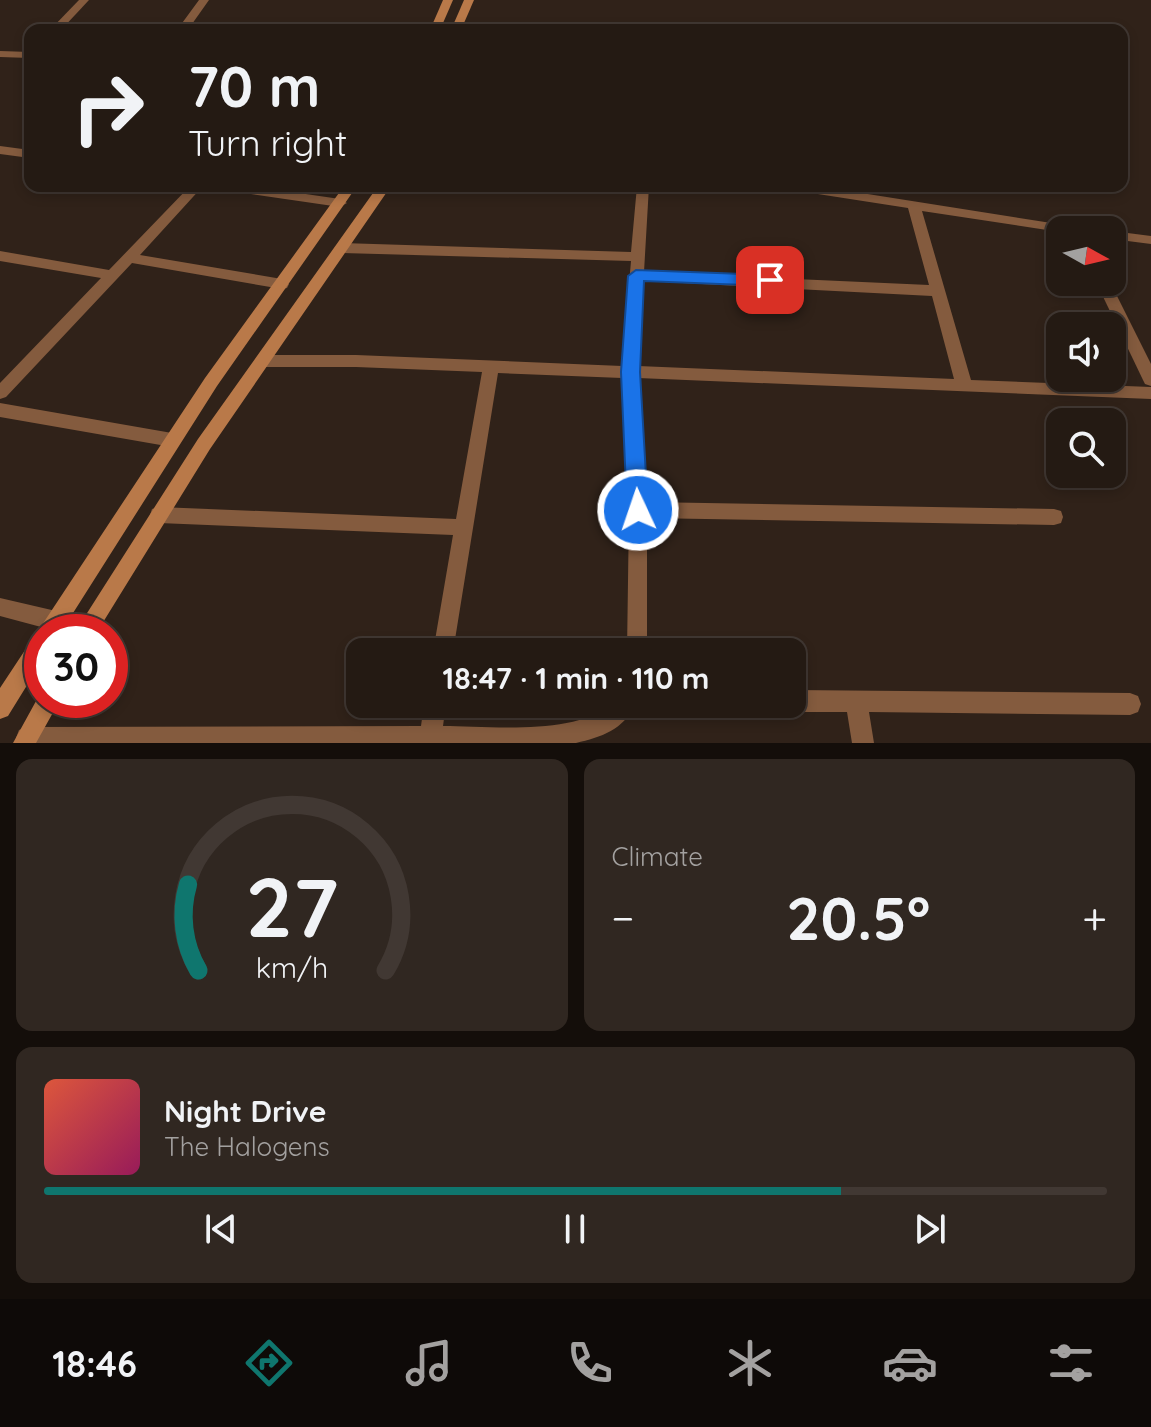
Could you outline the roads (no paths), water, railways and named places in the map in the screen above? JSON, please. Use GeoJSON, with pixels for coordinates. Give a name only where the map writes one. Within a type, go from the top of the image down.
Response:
{"type":"FeatureCollection","features":[{"type":"Feature","properties":{"kind":"main road"},"geometry":{"type":"LineString","coordinates":[[437,24],[448,0]]}},
{"type":"Feature","properties":{"kind":"main road"},"geometry":{"type":"LineString","coordinates":[[459,24],[469,0]]}},
{"type":"Feature","properties":{"kind":"main road"},"geometry":{"type":"LineString","coordinates":[[60,614],[172,440],[347,192]]}},
{"type":"Feature","properties":{"kind":"main road"},"geometry":{"type":"LineString","coordinates":[[96,614],[159,515],[381,192]]}},
{"type":"Feature","properties":{"kind":"main road"},"geometry":{"type":"LineString","coordinates":[[0,708],[24,670]]}},
{"type":"Feature","properties":{"kind":"main road"},"geometry":{"type":"LineString","coordinates":[[25,740],[38,718]]}},
{"type":"Feature","properties":{"kind":"street"},"geometry":{"type":"LineString","coordinates":[[61,24],[84,0]]}},
{"type":"Feature","properties":{"kind":"street"},"geometry":{"type":"LineString","coordinates":[[186,24],[204,0]]}},
{"type":"Feature","properties":{"kind":"street"},"geometry":{"type":"LineString","coordinates":[[0,54],[24,55]]}},
{"type":"Feature","properties":{"kind":"street"},"geometry":{"type":"LineString","coordinates":[[0,150],[24,153]]}},
{"type":"Feature","properties":{"kind":"street"},"geometry":{"type":"LineString","coordinates":[[0,393],[191,192]]}},
{"type":"Feature","properties":{"kind":"street"},"geometry":{"type":"LineString","coordinates":[[265,192],[340,203]]}},
{"type":"Feature","properties":{"kind":"street"},"geometry":{"type":"LineString","coordinates":[[637,638],[638,510],[630,372],[642,192]]}},
{"type":"Feature","properties":{"kind":"street"},"geometry":{"type":"LineString","coordinates":[[829,192],[1046,226]]}},
{"type":"Feature","properties":{"kind":"street"},"geometry":{"type":"LineString","coordinates":[[914,206],[964,384]]}},
{"type":"Feature","properties":{"kind":"street"},"geometry":{"type":"LineString","coordinates":[[1126,237],[1151,240]]}},
{"type":"Feature","properties":{"kind":"street"},"geometry":{"type":"LineString","coordinates":[[342,248],[636,257]]}},
{"type":"Feature","properties":{"kind":"street"},"geometry":{"type":"LineString","coordinates":[[0,256],[109,275]]}},
{"type":"Feature","properties":{"kind":"street"},"geometry":{"type":"LineString","coordinates":[[127,257],[282,284]]}},
{"type":"Feature","properties":{"kind":"street"},"geometry":{"type":"LineString","coordinates":[[636,276],[939,291]]}},
{"type":"Feature","properties":{"kind":"street"},"geometry":{"type":"LineString","coordinates":[[1110,296],[1151,380]]}},
{"type":"Feature","properties":{"kind":"street"},"geometry":{"type":"LineString","coordinates":[[263,361],[491,366],[1151,393]]}},
{"type":"Feature","properties":{"kind":"street"},"geometry":{"type":"LineString","coordinates":[[445,638],[491,366]]}},
{"type":"Feature","properties":{"kind":"street"},"geometry":{"type":"LineString","coordinates":[[0,410],[172,440]]}},
{"type":"Feature","properties":{"kind":"street"},"geometry":{"type":"LineString","coordinates":[[638,510],[1054,517]]}},
{"type":"Feature","properties":{"kind":"street"},"geometry":{"type":"LineString","coordinates":[[159,515],[462,527]]}},
{"type":"Feature","properties":{"kind":"street"},"geometry":{"type":"LineString","coordinates":[[0,607],[24,616]]}},
{"type":"Feature","properties":{"kind":"street"},"geometry":{"type":"LineString","coordinates":[[806,701],[1130,704]]}},
{"type":"Feature","properties":{"kind":"street"},"geometry":{"type":"LineString","coordinates":[[856,702],[863,743]]}},
{"type":"Feature","properties":{"kind":"street"},"geometry":{"type":"LineString","coordinates":[[430,739],[433,718]]}},
{"type":"Feature","properties":{"kind":"street"},"geometry":{"type":"LineString","coordinates":[[25,740],[556,737],[604,725],[611,718]]}}]}
